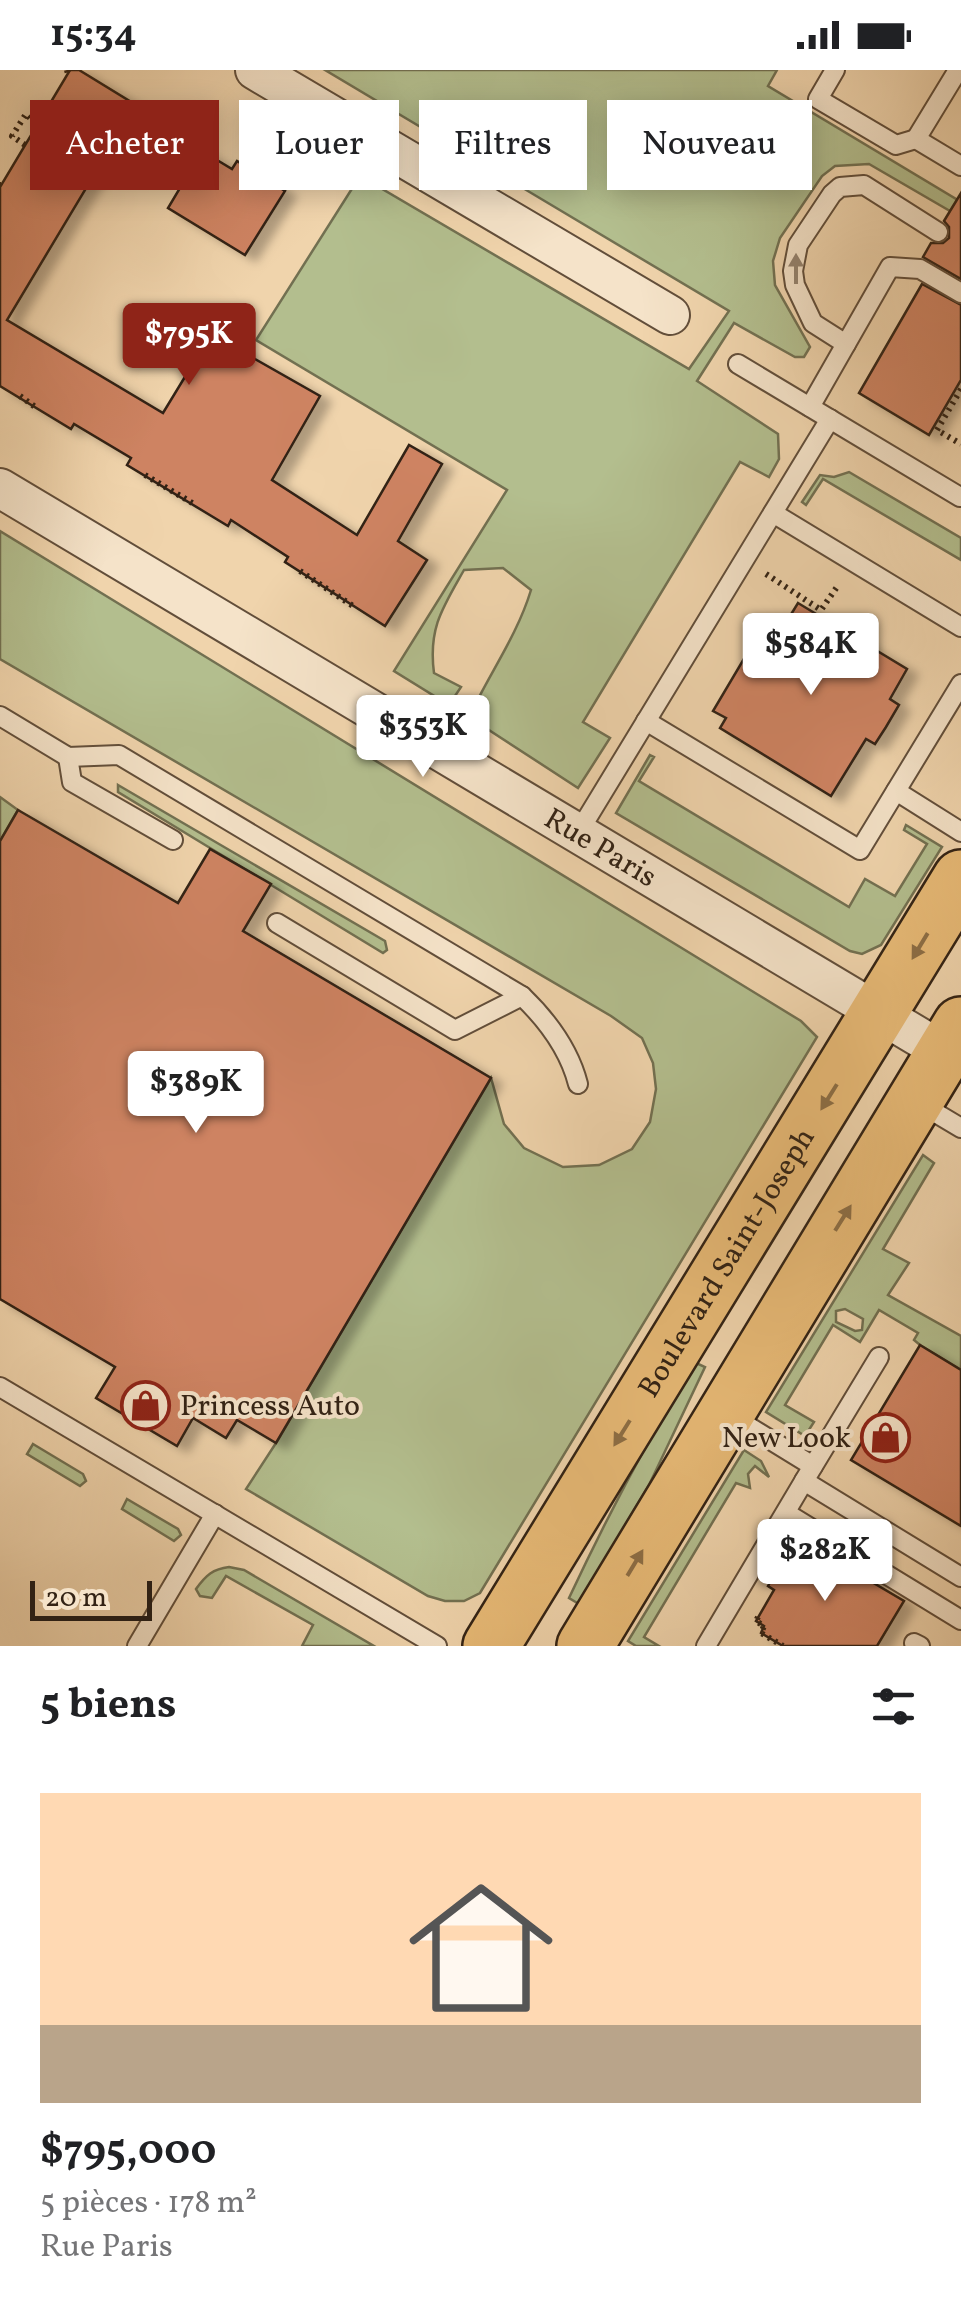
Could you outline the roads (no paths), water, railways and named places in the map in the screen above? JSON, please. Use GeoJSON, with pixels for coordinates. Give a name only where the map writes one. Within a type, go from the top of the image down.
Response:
{"type":"FeatureCollection","features":[{"type":"Feature","properties":{"kind":"main road","name":"Boulevard Saint-Joseph"},"geometry":{"type":"LineString","coordinates":[[491,1646],[961,878]]}},
{"type":"Feature","properties":{"kind":"main road"},"geometry":{"type":"LineString","coordinates":[[585,1646],[952,1039]]}},
{"type":"Feature","properties":{"kind":"street"},"geometry":{"type":"LineString","coordinates":[[255,70],[670,315]]}},
{"type":"Feature","properties":{"kind":"street","name":"Rue Paris"},"geometry":{"type":"LineString","coordinates":[[0,488],[880,1013],[952,1039]]}},
{"type":"Feature","properties":{"kind":"lane"},"geometry":{"type":"LineString","coordinates":[[835,70],[818,98],[896,146],[916,140],[958,70]]}},
{"type":"Feature","properties":{"kind":"lane"},"geometry":{"type":"LineString","coordinates":[[916,140],[961,166]]}},
{"type":"Feature","properties":{"kind":"lane"},"geometry":{"type":"LineString","coordinates":[[846,344],[813,323],[795,285],[793,271],[798,245],[832,194],[840,187],[864,185],[938,232]]}},
{"type":"Feature","properties":{"kind":"lane"},"geometry":{"type":"LineString","coordinates":[[810,407],[890,267],[920,269],[961,293]]}},
{"type":"Feature","properties":{"kind":"lane"},"geometry":{"type":"LineString","coordinates":[[738,364],[961,497]]}},
{"type":"Feature","properties":{"kind":"lane"},"geometry":{"type":"LineString","coordinates":[[578,833],[830,419]]}},
{"type":"Feature","properties":{"kind":"lane"},"geometry":{"type":"LineString","coordinates":[[773,513],[961,627]]}},
{"type":"Feature","properties":{"kind":"lane"},"geometry":{"type":"LineString","coordinates":[[646,721],[860,850],[961,684]]}},
{"type":"Feature","properties":{"kind":"lane"},"geometry":{"type":"LineString","coordinates":[[0,716],[68,757],[120,756],[522,996],[562,1043],[578,1084]]}},
{"type":"Feature","properties":{"kind":"lane"},"geometry":{"type":"LineString","coordinates":[[68,757],[72,782],[173,840]]}},
{"type":"Feature","properties":{"kind":"lane"},"geometry":{"type":"LineString","coordinates":[[896,791],[961,832]]}},
{"type":"Feature","properties":{"kind":"lane"},"geometry":{"type":"LineString","coordinates":[[278,923],[456,1030],[522,996]]}},
{"type":"Feature","properties":{"kind":"lane"},"geometry":{"type":"LineString","coordinates":[[915,1100],[961,1128]]}},
{"type":"Feature","properties":{"kind":"lane"},"geometry":{"type":"LineString","coordinates":[[706,1646],[879,1358]]}},
{"type":"Feature","properties":{"kind":"lane"},"geometry":{"type":"LineString","coordinates":[[0,1388],[437,1646]]}},
{"type":"Feature","properties":{"kind":"lane"},"geometry":{"type":"LineString","coordinates":[[726,1412],[809,1474],[961,1577]]}},
{"type":"Feature","properties":{"kind":"lane"},"geometry":{"type":"LineString","coordinates":[[786,1513],[961,1620]]}},
{"type":"Feature","properties":{"kind":"lane"},"geometry":{"type":"LineString","coordinates":[[137,1646],[215,1514]]}},
{"type":"Feature","properties":{"kind":"place","name":"Princess Auto"},"geometry":{"type":"Point","coordinates":[145,1405]}},
{"type":"Feature","properties":{"kind":"place","name":"New Look"},"geometry":{"type":"Point","coordinates":[886,1437]}}]}
